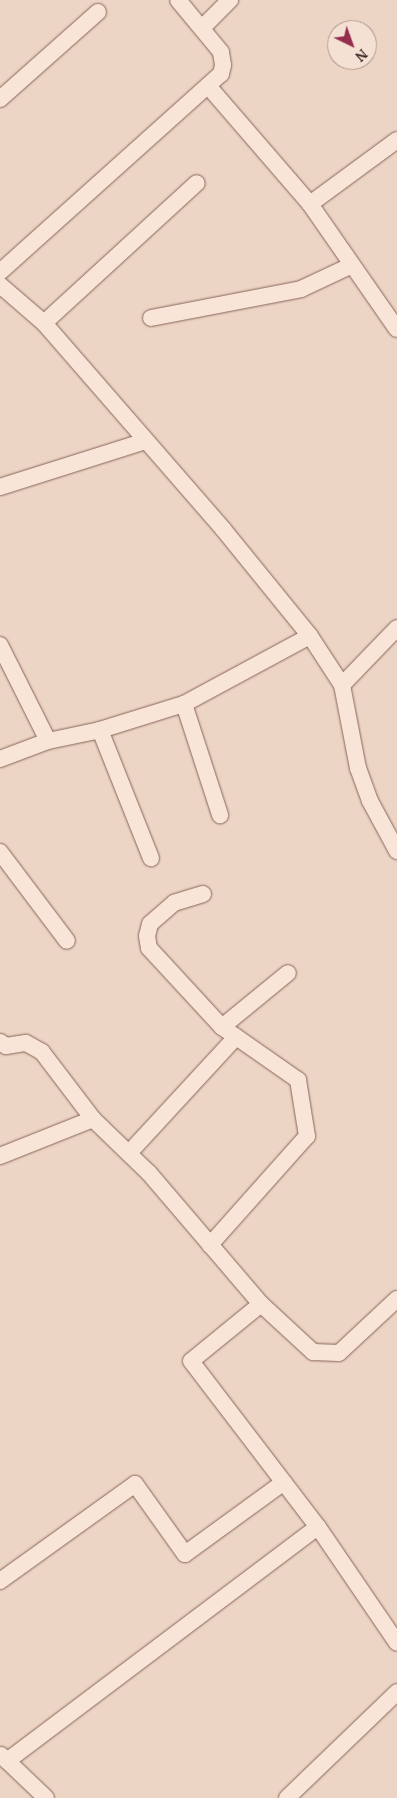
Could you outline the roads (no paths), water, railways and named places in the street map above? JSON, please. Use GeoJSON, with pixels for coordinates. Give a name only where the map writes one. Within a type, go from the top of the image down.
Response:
{"type":"FeatureCollection","features":[{"type":"Feature","properties":{"kind":"street"},"geometry":{"type":"LineString","coordinates":[[0,272],[221,74],[224,65],[220,52],[178,0]]}},
{"type":"Feature","properties":{"kind":"street"},"geometry":{"type":"LineString","coordinates":[[202,28],[230,0]]}},
{"type":"Feature","properties":{"kind":"street"},"geometry":{"type":"LineString","coordinates":[[0,99],[98,12]]}},
{"type":"Feature","properties":{"kind":"street"},"geometry":{"type":"LineString","coordinates":[[209,86],[310,204],[397,329]]}},
{"type":"Feature","properties":{"kind":"street"},"geometry":{"type":"LineString","coordinates":[[310,204],[397,140]]}},
{"type":"Feature","properties":{"kind":"street"},"geometry":{"type":"LineString","coordinates":[[44,323],[197,183]]}},
{"type":"Feature","properties":{"kind":"street"},"geometry":{"type":"LineString","coordinates":[[151,318],[301,289],[352,265]]}},
{"type":"Feature","properties":{"kind":"street"},"geometry":{"type":"LineString","coordinates":[[0,285],[44,323],[224,529],[310,636],[342,685],[358,768],[392,830],[397,851]]}},
{"type":"Feature","properties":{"kind":"street"},"geometry":{"type":"LineString","coordinates":[[0,487],[146,441]]}},
{"type":"Feature","properties":{"kind":"street"},"geometry":{"type":"LineString","coordinates":[[342,685],[397,628]]}},
{"type":"Feature","properties":{"kind":"street"},"geometry":{"type":"LineString","coordinates":[[0,759],[48,741],[100,730],[184,704],[310,636]]}},
{"type":"Feature","properties":{"kind":"street"},"geometry":{"type":"LineString","coordinates":[[0,646],[48,741]]}},
{"type":"Feature","properties":{"kind":"street"},"geometry":{"type":"LineString","coordinates":[[184,704],[220,815]]}},
{"type":"Feature","properties":{"kind":"street"},"geometry":{"type":"LineString","coordinates":[[100,730],[151,858]]}},
{"type":"Feature","properties":{"kind":"street"},"geometry":{"type":"LineString","coordinates":[[0,852],[67,941]]}},
{"type":"Feature","properties":{"kind":"street"},"geometry":{"type":"LineString","coordinates":[[203,894],[174,902],[150,924],[146,936],[149,948],[222,1028],[298,1080],[307,1136],[210,1245]]}},
{"type":"Feature","properties":{"kind":"street"},"geometry":{"type":"LineString","coordinates":[[222,1028],[288,973]]}},
{"type":"Feature","properties":{"kind":"street"},"geometry":{"type":"LineString","coordinates":[[129,1153],[236,1037]]}},
{"type":"Feature","properties":{"kind":"street"},"geometry":{"type":"LineString","coordinates":[[0,1042],[6,1046],[26,1043],[42,1052],[93,1119],[129,1153],[261,1304],[313,1352],[339,1353],[397,1299]]}},
{"type":"Feature","properties":{"kind":"street"},"geometry":{"type":"LineString","coordinates":[[0,1156],[93,1119]]}},
{"type":"Feature","properties":{"kind":"street"},"geometry":{"type":"LineString","coordinates":[[261,1304],[191,1361],[318,1527],[397,1643]]}},
{"type":"Feature","properties":{"kind":"street"},"geometry":{"type":"LineString","coordinates":[[0,1581],[135,1484],[185,1554],[284,1482]]}},
{"type":"Feature","properties":{"kind":"street"},"geometry":{"type":"LineString","coordinates":[[46,1798],[4,1757],[318,1527]]}},
{"type":"Feature","properties":{"kind":"street"},"geometry":{"type":"LineString","coordinates":[[287,1798],[397,1692]]}}]}
